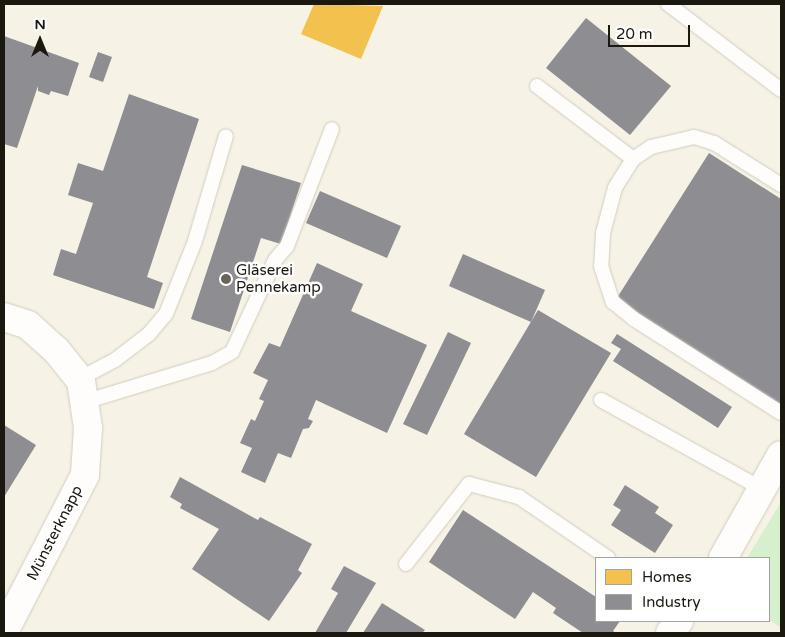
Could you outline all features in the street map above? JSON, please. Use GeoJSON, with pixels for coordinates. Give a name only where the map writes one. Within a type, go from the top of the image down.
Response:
{"type":"FeatureCollection","features":[{"type":"Feature","properties":{"kind":"street","name":"Münsterknapp"},"geometry":{"type":"LineString","coordinates":[[4,317],[28,325],[56,350],[81,390],[88,428],[86,475],[4,632]]}},
{"type":"Feature","properties":{"kind":"street"},"geometry":{"type":"LineString","coordinates":[[724,557],[781,455]]}},
{"type":"Feature","properties":{"kind":"street"},"geometry":{"type":"LineString","coordinates":[[670,633],[678,622]]}},
{"type":"Feature","properties":{"kind":"lane"},"geometry":{"type":"LineString","coordinates":[[668,4],[781,90]]}},
{"type":"Feature","properties":{"kind":"lane"},"geometry":{"type":"LineString","coordinates":[[537,86],[633,160]]}},
{"type":"Feature","properties":{"kind":"lane"},"geometry":{"type":"LineString","coordinates":[[81,390],[212,363],[232,352],[275,260],[287,246],[332,129]]}},
{"type":"Feature","properties":{"kind":"lane"},"geometry":{"type":"LineString","coordinates":[[81,390],[115,360],[149,334],[166,314],[195,241],[226,136]]}},
{"type":"Feature","properties":{"kind":"lane"},"geometry":{"type":"LineString","coordinates":[[781,185],[714,143],[694,137],[650,147],[633,160],[615,188],[604,232],[601,266],[613,302],[634,319],[781,413]]}},
{"type":"Feature","properties":{"kind":"lane"},"geometry":{"type":"LineString","coordinates":[[601,400],[762,490]]}},
{"type":"Feature","properties":{"kind":"lane"},"geometry":{"type":"LineString","coordinates":[[406,564],[469,484],[519,497],[607,557]]}},
{"type":"Feature","properties":{"kind":"green space"},"geometry":{"type":"Polygon","coordinates":[[[781,502],[781,628],[770,621],[770,557],[748,557],[781,502]]]}},
{"type":"Feature","properties":{"kind":"building: Homes"},"geometry":{"type":"Polygon","coordinates":[[[314,4],[383,6],[361,59],[301,34],[314,4]]]}},
{"type":"Feature","properties":{"kind":"building: Industry"},"geometry":{"type":"Polygon","coordinates":[[[586,18],[671,86],[630,135],[546,68],[586,18]]]}},
{"type":"Feature","properties":{"kind":"building: Industry"},"geometry":{"type":"Polygon","coordinates":[[[4,36],[79,63],[68,96],[51,91],[49,95],[38,91],[38,86],[17,148],[4,144],[4,36]]]}},
{"type":"Feature","properties":{"kind":"building: Industry"},"geometry":{"type":"Polygon","coordinates":[[[98,52],[112,57],[103,82],[89,77],[98,52]]]}},
{"type":"Feature","properties":{"kind":"building: Industry"},"geometry":{"type":"Polygon","coordinates":[[[129,94],[199,119],[147,277],[163,283],[154,309],[53,275],[61,249],[76,254],[93,203],[68,195],[78,163],[103,171],[129,94]]]}},
{"type":"Feature","properties":{"kind":"building: Industry"},"geometry":{"type":"Polygon","coordinates":[[[709,153],[781,199],[781,406],[615,301],[709,153]]]}},
{"type":"Feature","properties":{"kind":"building: Industry"},"geometry":{"type":"Polygon","coordinates":[[[242,165],[301,183],[281,244],[261,238],[230,332],[191,319],[242,165]]]}},
{"type":"Feature","properties":{"kind":"building: Industry"},"geometry":{"type":"Polygon","coordinates":[[[320,191],[401,226],[387,258],[306,223],[320,191]]]}},
{"type":"Feature","properties":{"kind":"building: Industry"},"geometry":{"type":"Polygon","coordinates":[[[463,254],[545,290],[531,322],[449,286],[463,254]]]}},
{"type":"Feature","properties":{"kind":"building: Industry"},"geometry":{"type":"Polygon","coordinates":[[[317,263],[363,284],[351,311],[427,345],[387,433],[316,400],[308,419],[313,421],[309,428],[303,429],[291,458],[278,453],[265,483],[241,472],[252,448],[240,443],[251,419],[255,421],[264,401],[259,399],[268,380],[253,373],[269,343],[280,347],[317,263]]]}},
{"type":"Feature","properties":{"kind":"building: Industry"},"geometry":{"type":"Polygon","coordinates":[[[538,310],[611,353],[536,477],[464,434],[538,310]]]}},
{"type":"Feature","properties":{"kind":"building: Industry"},"geometry":{"type":"Polygon","coordinates":[[[448,332],[471,343],[427,435],[403,424],[448,332]]]}},
{"type":"Feature","properties":{"kind":"building: Industry"},"geometry":{"type":"Polygon","coordinates":[[[617,334],[732,407],[718,428],[613,361],[621,349],[611,343],[617,334]]]}},
{"type":"Feature","properties":{"kind":"building: Industry"},"geometry":{"type":"Polygon","coordinates":[[[4,425],[36,445],[4,497],[4,425]]]}},
{"type":"Feature","properties":{"kind":"building: Industry"},"geometry":{"type":"Polygon","coordinates":[[[180,477],[258,520],[260,517],[312,544],[298,570],[302,573],[269,621],[192,569],[219,529],[180,508],[182,504],[170,497],[180,477]]]}},
{"type":"Feature","properties":{"kind":"building: Industry"},"geometry":{"type":"Polygon","coordinates":[[[625,485],[659,507],[655,513],[673,525],[655,553],[611,525],[621,510],[613,505],[625,485]]]}},
{"type":"Feature","properties":{"kind":"building: Industry"},"geometry":{"type":"Polygon","coordinates":[[[463,510],[595,596],[595,622],[619,622],[613,631],[616,633],[583,633],[553,613],[556,608],[533,592],[515,619],[429,562],[463,510]]]}},
{"type":"Feature","properties":{"kind":"building: Industry"},"geometry":{"type":"Polygon","coordinates":[[[344,566],[376,583],[346,633],[315,633],[338,593],[331,589],[344,566]]]}},
{"type":"Feature","properties":{"kind":"building: Industry"},"geometry":{"type":"Polygon","coordinates":[[[382,603],[425,630],[422,633],[363,633],[382,603]]]}},
{"type":"Feature","properties":{"kind":"place","name":"Gläserei Pennekamp"},"geometry":{"type":"Point","coordinates":[226,279]}}]}
